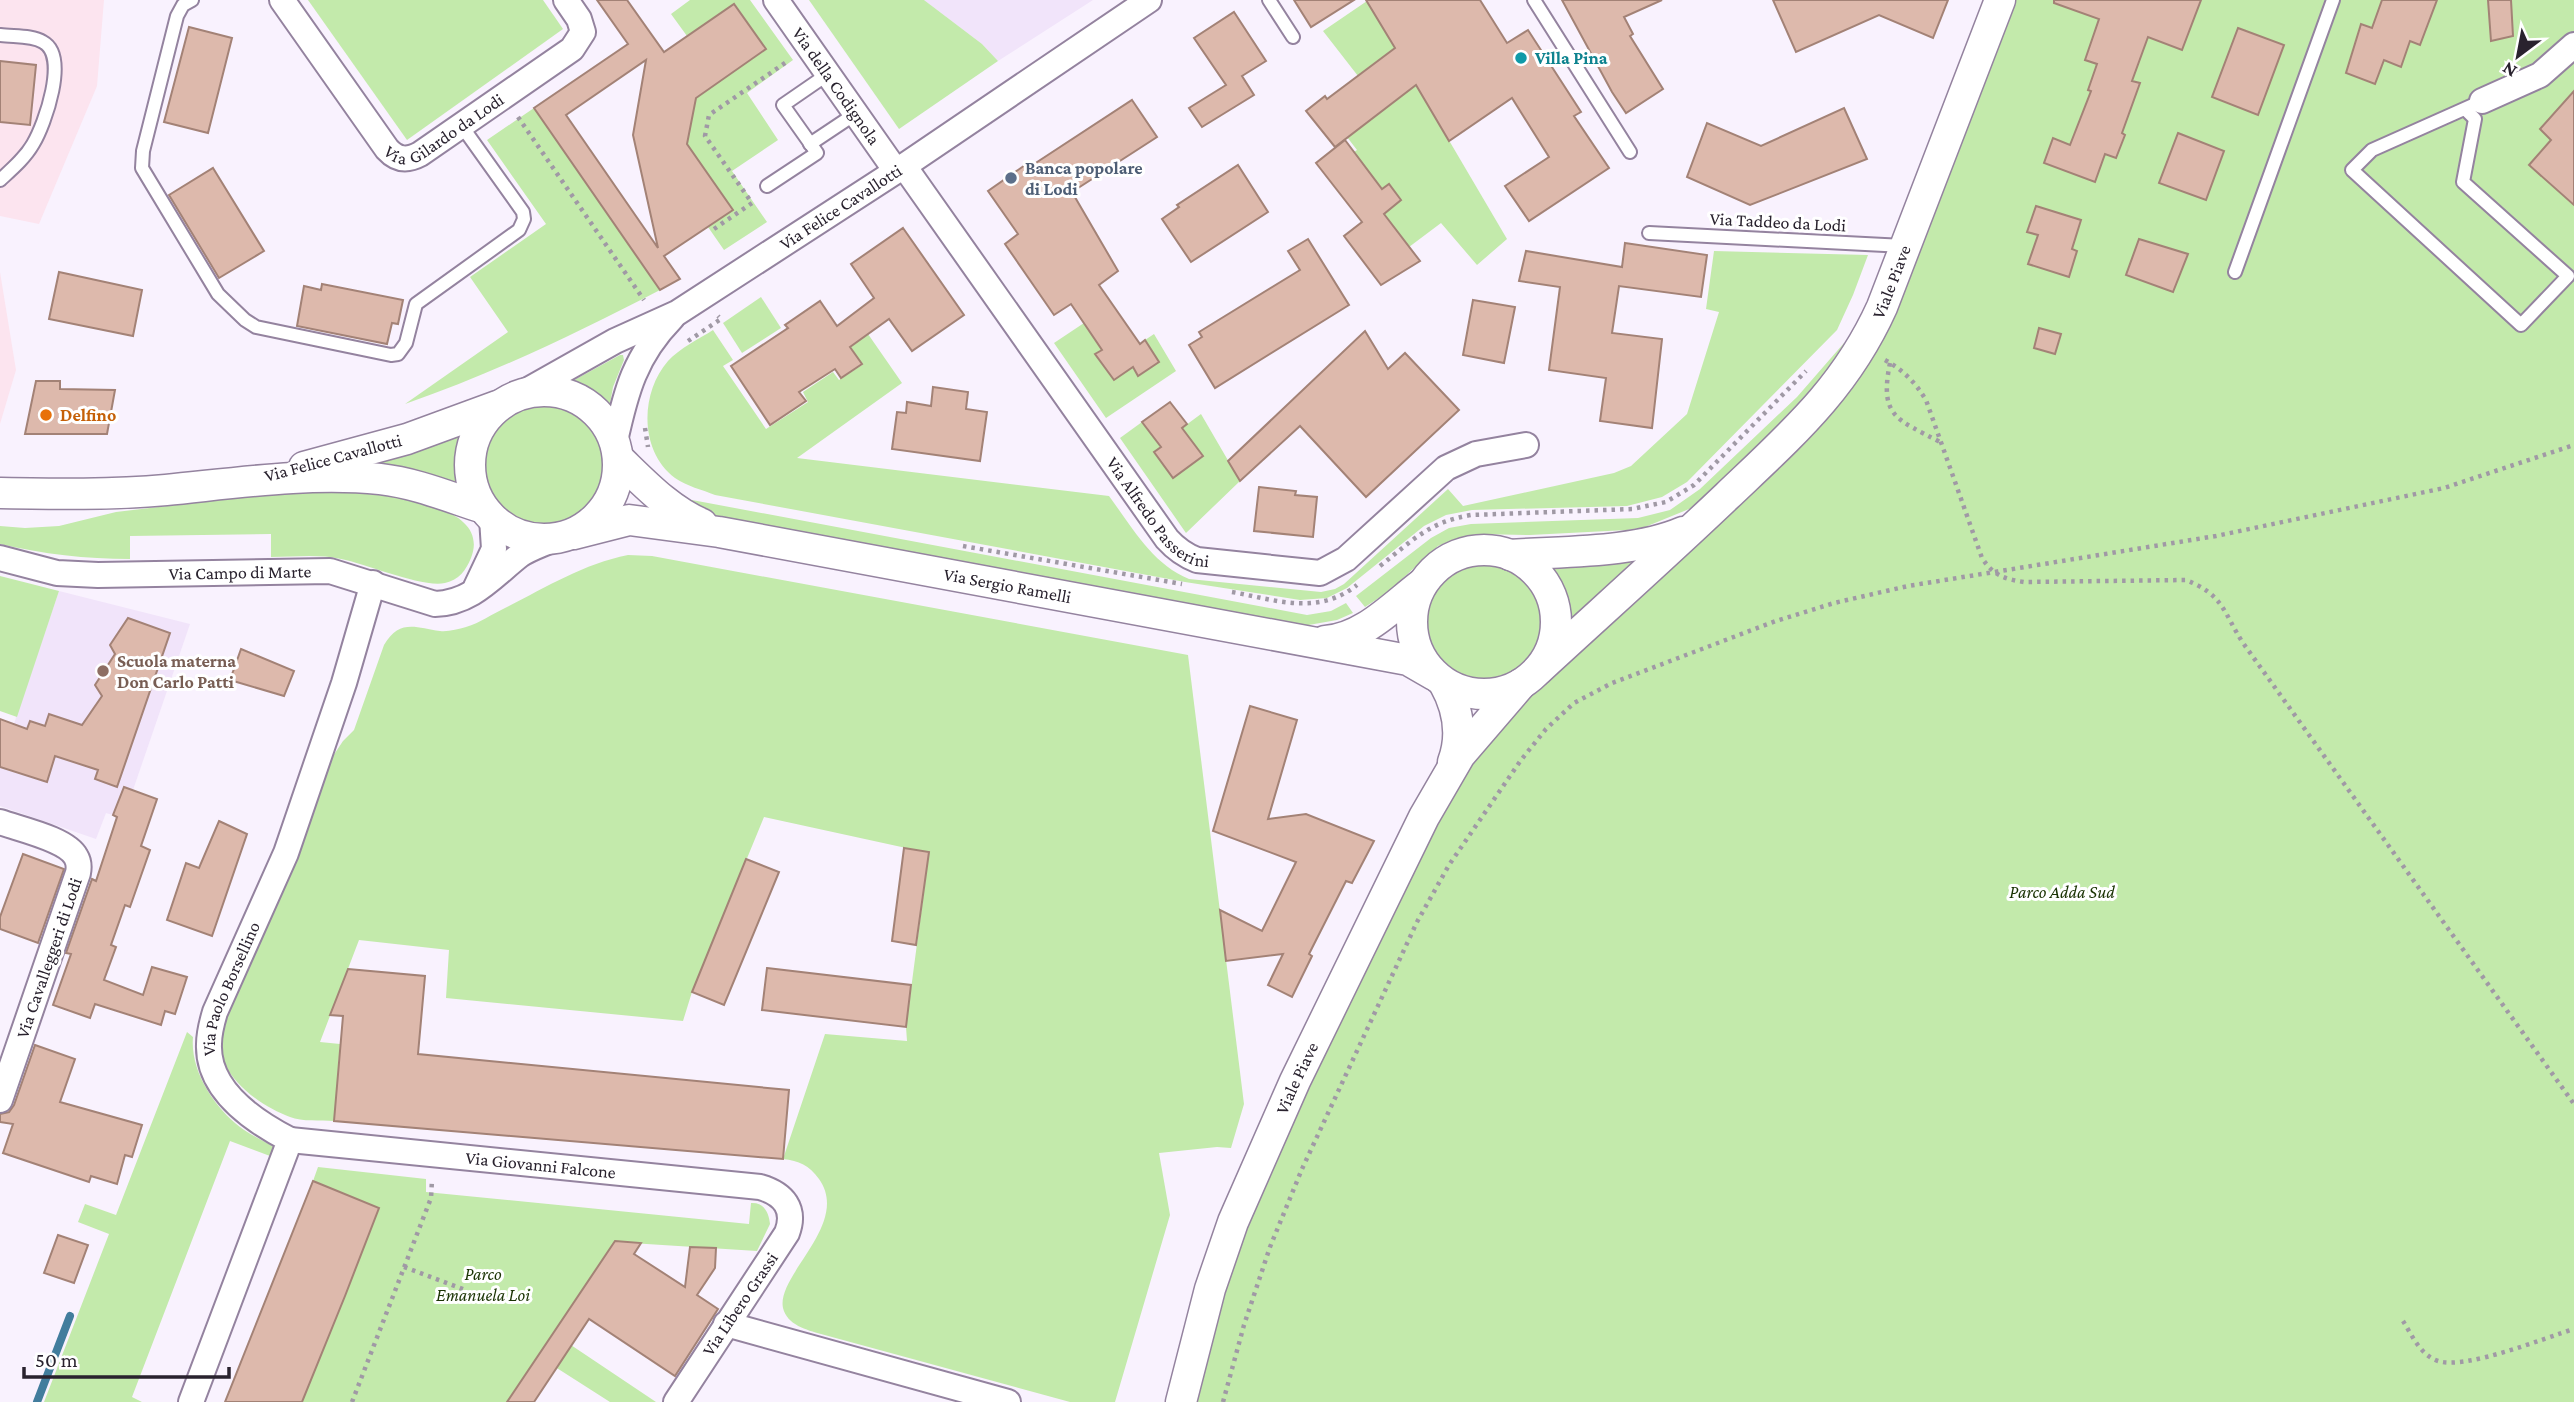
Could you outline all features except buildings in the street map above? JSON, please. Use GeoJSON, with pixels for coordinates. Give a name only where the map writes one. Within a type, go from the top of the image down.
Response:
{"type":"FeatureCollection","features":[{"type":"Feature","properties":{"kind":"street","name":"Via Gilardo da Lodi"},"geometry":{"type":"LineString","coordinates":[[282,0],[394,156],[412,158],[578,42],[583,32],[582,27],[566,0]]}},
{"type":"Feature","properties":{"kind":"street","name":"Via della Codignola"},"geometry":{"type":"LineString","coordinates":[[776,0],[855,114],[900,169]]}},
{"type":"Feature","properties":{"kind":"street","name":"Via Felice Cavallotti"},"geometry":{"type":"LineString","coordinates":[[565,536],[525,537],[507,530],[488,513],[474,492],[470,475],[470,457],[477,432],[486,418],[510,400],[615,341],[677,313],[900,169],[1149,0]]}},
{"type":"Feature","properties":{"kind":"street","name":"Viale Piave"},"geometry":{"type":"LineString","coordinates":[[1181,1402],[1210,1289],[1233,1222],[1307,1056],[1404,857],[1451,769],[1489,719],[1529,677],[1706,516],[1819,407],[1863,348],[1882,307],[2000,0]]}},
{"type":"Feature","properties":{"kind":"street"},"geometry":{"type":"LineString","coordinates":[[2473,105],[2540,75],[2574,45]]}},
{"type":"Feature","properties":{"kind":"street","name":"Via Alfredo Passerini"},"geometry":{"type":"LineString","coordinates":[[900,169],[1167,539],[1185,556],[1197,560],[1320,573],[1346,559],[1446,468],[1476,454],[1525,446]]}},
{"type":"Feature","properties":{"kind":"street"},"geometry":{"type":"LineString","coordinates":[[565,536],[590,524],[603,511],[612,496],[617,481],[617,449],[633,373],[651,342],[677,313]]}},
{"type":"Feature","properties":{"kind":"street","name":"Via Felice Cavallotti"},"geometry":{"type":"LineString","coordinates":[[246,481],[407,439],[510,400],[548,390],[564,393],[584,402],[606,423],[617,449]]}},
{"type":"Feature","properties":{"kind":"street","name":"Via Sergio Ramelli"},"geometry":{"type":"LineString","coordinates":[[617,449],[676,510],[719,532]]}},
{"type":"Feature","properties":{"kind":"street","name":"Via Felice Cavallotti"},"geometry":{"type":"LineString","coordinates":[[0,493],[121,493],[246,481],[332,477],[380,479],[413,485],[488,513]]}},
{"type":"Feature","properties":{"kind":"street"},"geometry":{"type":"LineString","coordinates":[[473,594],[494,549],[488,513]]}},
{"type":"Feature","properties":{"kind":"street","name":"Viale Piave"},"geometry":{"type":"LineString","coordinates":[[1451,769],[1459,739],[1452,696],[1419,656],[1412,632],[1413,607],[1422,584],[1439,565],[1461,553],[1486,550],[1510,555],[1653,542],[1685,531],[1706,516]]}},
{"type":"Feature","properties":{"kind":"street","name":"Via Sergio Ramelli"},"geometry":{"type":"LineString","coordinates":[[565,536],[629,520],[719,532],[1408,660],[1439,679]]}},
{"type":"Feature","properties":{"kind":"street","name":"Via Campo di Marte"},"geometry":{"type":"LineString","coordinates":[[0,558],[57,573],[115,575],[330,572],[435,604],[451,604],[473,594],[523,553],[565,536]]}},
{"type":"Feature","properties":{"kind":"street","name":"Viale Piave"},"geometry":{"type":"LineString","coordinates":[[1439,679],[1463,691],[1482,695],[1502,692],[1529,677],[1550,651],[1556,628],[1554,606],[1545,584],[1530,567],[1510,555]]}},
{"type":"Feature","properties":{"kind":"street","name":"Via Paolo Borsellino"},"geometry":{"type":"LineString","coordinates":[[290,1140],[262,1125],[238,1105],[221,1084],[212,1065],[208,1047],[215,1012],[286,853],[344,683],[373,583]]}},
{"type":"Feature","properties":{"kind":"street","name":"Via Sergio Ramelli"},"geometry":{"type":"LineString","coordinates":[[1297,638],[1326,641],[1350,636],[1422,584]]}},
{"type":"Feature","properties":{"kind":"street","name":"Via Cavalleggeri di Lodi"},"geometry":{"type":"LineString","coordinates":[[0,822],[60,843],[76,855],[78,873],[0,1100]]}},
{"type":"Feature","properties":{"kind":"street"},"geometry":{"type":"LineString","coordinates":[[191,1402],[290,1140]]}},
{"type":"Feature","properties":{"kind":"street","name":"Via Giovanni Falcone"},"geometry":{"type":"LineString","coordinates":[[290,1140],[760,1187],[777,1193],[785,1202]]}},
{"type":"Feature","properties":{"kind":"street","name":"Via Libero Grassi"},"geometry":{"type":"LineString","coordinates":[[676,1402],[787,1234],[791,1213],[785,1202]]}},
{"type":"Feature","properties":{"kind":"street"},"geometry":{"type":"LineString","coordinates":[[726,1324],[1007,1402]]}},
{"type":"Feature","properties":{"kind":"lane"},"geometry":{"type":"LineString","coordinates":[[191,0],[183,5],[177,16],[143,151],[142,168],[218,294],[244,320],[256,327],[391,355],[398,354],[406,343],[416,304],[519,230],[524,219],[523,212],[461,125]]}},
{"type":"Feature","properties":{"kind":"lane"},"geometry":{"type":"LineString","coordinates":[[1269,0],[1293,37]]}},
{"type":"Feature","properties":{"kind":"lane"},"geometry":{"type":"LineString","coordinates":[[1534,0],[1630,152]]}},
{"type":"Feature","properties":{"kind":"lane"},"geometry":{"type":"LineString","coordinates":[[2235,272],[2333,0]]}},
{"type":"Feature","properties":{"kind":"lane"},"geometry":{"type":"LineString","coordinates":[[0,35],[44,42],[51,48],[55,66],[52,93],[43,123],[32,145],[0,180]]}},
{"type":"Feature","properties":{"kind":"lane"},"geometry":{"type":"LineString","coordinates":[[767,186],[817,153],[783,105],[828,74]]}},
{"type":"Feature","properties":{"kind":"lane"},"geometry":{"type":"LineString","coordinates":[[2473,105],[2475,119],[2463,182],[2568,276],[2521,325],[2352,170],[2372,150],[2473,105]]}},
{"type":"Feature","properties":{"kind":"lane"},"geometry":{"type":"LineString","coordinates":[[810,144],[855,114]]}},
{"type":"Feature","properties":{"kind":"lane","name":"Via Taddeo da Lodi"},"geometry":{"type":"LineString","coordinates":[[1649,233],[1905,246]]}},
{"type":"Feature","properties":{"kind":"path"},"geometry":{"type":"LineString","coordinates":[[714,229],[752,203],[705,136],[709,115],[809,47]]}},
{"type":"Feature","properties":{"kind":"path"},"geometry":{"type":"LineString","coordinates":[[503,96],[646,303],[636,308]]}},
{"type":"Feature","properties":{"kind":"path"},"geometry":{"type":"LineString","coordinates":[[684,344],[721,319],[705,295]]}},
{"type":"Feature","properties":{"kind":"path"},"geometry":{"type":"LineString","coordinates":[[1863,348],[1905,373],[1926,400],[1982,558],[1992,572],[2007,580],[2024,582],[2186,580],[2208,590],[2574,1104]]}},
{"type":"Feature","properties":{"kind":"path"},"geometry":{"type":"LineString","coordinates":[[1890,363],[1885,387],[1890,408],[1905,424],[1941,443]]}},
{"type":"Feature","properties":{"kind":"path"},"geometry":{"type":"LineString","coordinates":[[1378,568],[1427,528],[1448,518],[1471,514],[1633,509],[1666,502],[1694,485],[1812,364]]}},
{"type":"Feature","properties":{"kind":"path"},"geometry":{"type":"LineString","coordinates":[[645,425],[649,448],[654,456]]}},
{"type":"Feature","properties":{"kind":"path"},"geometry":{"type":"LineString","coordinates":[[1223,1402],[1244,1325],[1270,1247],[1308,1157],[1417,922],[1482,814],[1546,729],[1574,703],[1612,683],[1776,621],[1834,603],[1908,586],[2216,536],[2444,488],[2574,445]]}},
{"type":"Feature","properties":{"kind":"path"},"geometry":{"type":"LineString","coordinates":[[955,544],[1184,584]]}},
{"type":"Feature","properties":{"kind":"path"},"geometry":{"type":"LineString","coordinates":[[1225,591],[1306,605],[1325,602],[1349,591],[1359,583]]}},
{"type":"Feature","properties":{"kind":"path"},"geometry":{"type":"LineString","coordinates":[[352,1402],[431,1198],[433,1154]]}},
{"type":"Feature","properties":{"kind":"path"},"geometry":{"type":"LineString","coordinates":[[404,1267],[463,1289]]}},
{"type":"Feature","properties":{"kind":"path"},"geometry":{"type":"LineString","coordinates":[[2403,1321],[2423,1352],[2437,1361],[2455,1363],[2574,1329]]}},
{"type":"Feature","properties":{"kind":"shaded area"},"geometry":{"type":"Polygon","coordinates":[[[0,0],[104,0],[97,86],[39,224],[0,216],[0,0]]]}},
{"type":"Feature","properties":{"kind":"shaded area"},"geometry":{"type":"Polygon","coordinates":[[[924,0],[1093,0],[998,61],[982,44],[924,0]]]}},
{"type":"Feature","properties":{"kind":"shaded area"},"geometry":{"type":"Polygon","coordinates":[[[0,272],[16,370],[0,424],[0,272]]]}},
{"type":"Feature","properties":{"kind":"shaded area","name":"Scuola materna Don Carlo Patti"},"geometry":{"type":"Polygon","coordinates":[[[59,591],[190,624],[133,790],[124,787],[113,815],[106,813],[96,839],[0,806],[0,765],[59,591]]]}},
{"type":"Feature","properties":{"kind":"green space"},"geometry":{"type":"Polygon","coordinates":[[[308,0],[543,0],[563,29],[407,140],[308,0]]]}},
{"type":"Feature","properties":{"kind":"green space"},"geometry":{"type":"Polygon","coordinates":[[[690,0],[750,0],[793,60],[747,93],[778,140],[732,171],[767,222],[724,250],[708,227],[733,210],[687,144],[696,98],[765,49],[735,4],[687,36],[671,14],[690,0]]]}},
{"type":"Feature","properties":{"kind":"green space"},"geometry":{"type":"Polygon","coordinates":[[[809,0],[924,0],[982,44],[998,61],[899,129],[809,0]]]}},
{"type":"Feature","properties":{"kind":"green space","name":"Parco Adda Sud"},"geometry":{"type":"Polygon","coordinates":[[[2015,0],[2574,0],[2574,1402],[1192,1402],[1240,1228],[1458,777],[1524,696],[1806,433],[1882,330],[2015,0]]]}},
{"type":"Feature","properties":{"kind":"green space"},"geometry":{"type":"Polygon","coordinates":[[[1367,1],[1507,239],[1477,265],[1441,223],[1409,247],[1384,214],[1401,200],[1389,184],[1382,189],[1354,152],[1357,150],[1347,137],[1373,65],[1358,76],[1323,31],[1367,1]]]}},
{"type":"Feature","properties":{"kind":"green space"},"geometry":{"type":"Polygon","coordinates":[[[534,108],[660,290],[535,352],[405,404],[508,332],[470,277],[546,224],[487,140],[534,108]]]}},
{"type":"Feature","properties":{"kind":"green space"},"geometry":{"type":"Polygon","coordinates":[[[1714,251],[1868,255],[1837,330],[1687,482],[1662,497],[1627,506],[1472,510],[1446,515],[1424,526],[1347,588],[1327,598],[1300,600],[1185,582],[715,495],[675,478],[663,467],[650,438],[648,405],[659,374],[678,352],[713,330],[733,360],[723,366],[766,429],[808,402],[803,392],[833,372],[839,380],[862,365],[851,347],[868,334],[902,383],[797,458],[1109,496],[1153,554],[1189,579],[1321,592],[1344,584],[1448,489],[1463,506],[1614,473],[1631,466],[1687,414],[1719,312],[1706,309],[1714,251]]]}},
{"type":"Feature","properties":{"kind":"green space"},"geometry":{"type":"Polygon","coordinates":[[[761,297],[781,328],[742,353],[723,323],[761,297]]]}},
{"type":"Feature","properties":{"kind":"green space"},"geometry":{"type":"Polygon","coordinates":[[[1084,323],[1102,350],[1096,354],[1114,380],[1133,367],[1139,376],[1159,362],[1145,340],[1154,334],[1176,371],[1106,418],[1054,343],[1084,323]]]}},
{"type":"Feature","properties":{"kind":"green space"},"geometry":{"type":"Polygon","coordinates":[[[1844,343],[1846,344],[1815,394],[1694,507],[1645,527],[1627,530],[1530,535],[1478,534],[1455,539],[1438,546],[1388,592],[1365,607],[1356,596],[1431,538],[1449,528],[1471,524],[1638,518],[1670,510],[1700,489],[1797,397],[1844,343]]]}},
{"type":"Feature","properties":{"kind":"green space"},"geometry":{"type":"Polygon","coordinates":[[[623,355],[624,360],[613,387],[608,415],[586,398],[565,389],[565,385],[623,355]]]}},
{"type":"Feature","properties":{"kind":"green space"},"geometry":{"type":"Polygon","coordinates":[[[544,403],[568,407],[588,421],[602,441],[606,465],[602,489],[588,509],[568,523],[544,527],[520,523],[500,509],[486,489],[482,465],[486,441],[500,421],[520,407],[544,403]]]}},
{"type":"Feature","properties":{"kind":"green space"},"geometry":{"type":"Polygon","coordinates":[[[1201,414],[1240,481],[1186,533],[1120,438],[1142,422],[1161,447],[1154,452],[1173,478],[1203,456],[1182,428],[1201,414]]]}},
{"type":"Feature","properties":{"kind":"green space"},"geometry":{"type":"Polygon","coordinates":[[[467,430],[459,450],[459,489],[335,471],[467,430]]]}},
{"type":"Feature","properties":{"kind":"green space"},"geometry":{"type":"Polygon","coordinates":[[[326,491],[393,497],[420,502],[445,511],[463,522],[473,538],[471,558],[454,580],[435,584],[332,557],[271,557],[271,534],[130,536],[130,559],[65,555],[0,544],[0,526],[59,526],[116,512],[260,495],[326,491]]]}},
{"type":"Feature","properties":{"kind":"green space"},"geometry":{"type":"Polygon","coordinates":[[[689,501],[1307,615],[1331,611],[1346,603],[1353,613],[1337,620],[1303,626],[704,515],[689,501]]]}},
{"type":"Feature","properties":{"kind":"green space"},"geometry":{"type":"Polygon","coordinates":[[[1656,545],[1563,634],[1562,612],[1557,594],[1547,576],[1533,560],[1656,545]]]}},
{"type":"Feature","properties":{"kind":"green space"},"geometry":{"type":"Polygon","coordinates":[[[628,555],[652,556],[1188,655],[1244,1104],[1231,1148],[1159,1153],[1170,1215],[1115,1402],[1070,1402],[821,1334],[793,1323],[785,1314],[784,1295],[790,1280],[820,1231],[826,1213],[826,1196],[819,1179],[811,1170],[799,1163],[783,1159],[825,1034],[907,1041],[906,1027],[929,853],[764,817],[692,992],[683,1021],[446,998],[449,950],[359,940],[320,1042],[340,1044],[334,1121],[300,1120],[281,1113],[252,1096],[229,1071],[222,1054],[222,1030],[296,852],[329,762],[354,730],[384,645],[390,637],[396,631],[408,627],[443,631],[471,625],[580,570],[628,555]]]}},
{"type":"Feature","properties":{"kind":"green space"},"geometry":{"type":"Polygon","coordinates":[[[1483,563],[1506,568],[1525,580],[1537,599],[1542,622],[1537,645],[1525,664],[1506,676],[1483,681],[1460,676],[1441,664],[1429,645],[1424,622],[1429,599],[1441,580],[1460,568],[1483,563]]]}},
{"type":"Feature","properties":{"kind":"green space"},"geometry":{"type":"Polygon","coordinates":[[[0,576],[59,591],[17,717],[0,711],[0,576]]]}},
{"type":"Feature","properties":{"kind":"green space"},"geometry":{"type":"Polygon","coordinates":[[[187,1032],[193,1037],[195,1063],[213,1099],[240,1127],[274,1147],[270,1156],[230,1141],[132,1397],[142,1402],[44,1402],[109,1234],[78,1222],[85,1204],[116,1215],[187,1032]]]}},
{"type":"Feature","properties":{"kind":"green space","name":"Parco Emanuela Loi"},"geometry":{"type":"Polygon","coordinates":[[[318,1167],[426,1179],[426,1192],[749,1224],[751,1203],[756,1203],[765,1209],[770,1224],[757,1251],[615,1242],[553,1333],[656,1402],[610,1402],[538,1356],[507,1402],[302,1402],[379,1208],[313,1181],[318,1167]]]}},
{"type":"Feature","properties":{"kind":"waterway"},"geometry":{"type":"LineString","coordinates":[[37,1402],[70,1316]]}},
{"type":"Feature","properties":{"kind":"place","name":"Villa Pina"},"geometry":{"type":"Point","coordinates":[1521,58]}},
{"type":"Feature","properties":{"kind":"place","name":"Banca popolare di Lodi"},"geometry":{"type":"Point","coordinates":[1011,178]}},
{"type":"Feature","properties":{"kind":"place","name":"Delfino"},"geometry":{"type":"Point","coordinates":[46,415]}},
{"type":"Feature","properties":{"kind":"place","name":"Scuola materna Don Carlo Patti"},"geometry":{"type":"Point","coordinates":[103,671]}}]}
